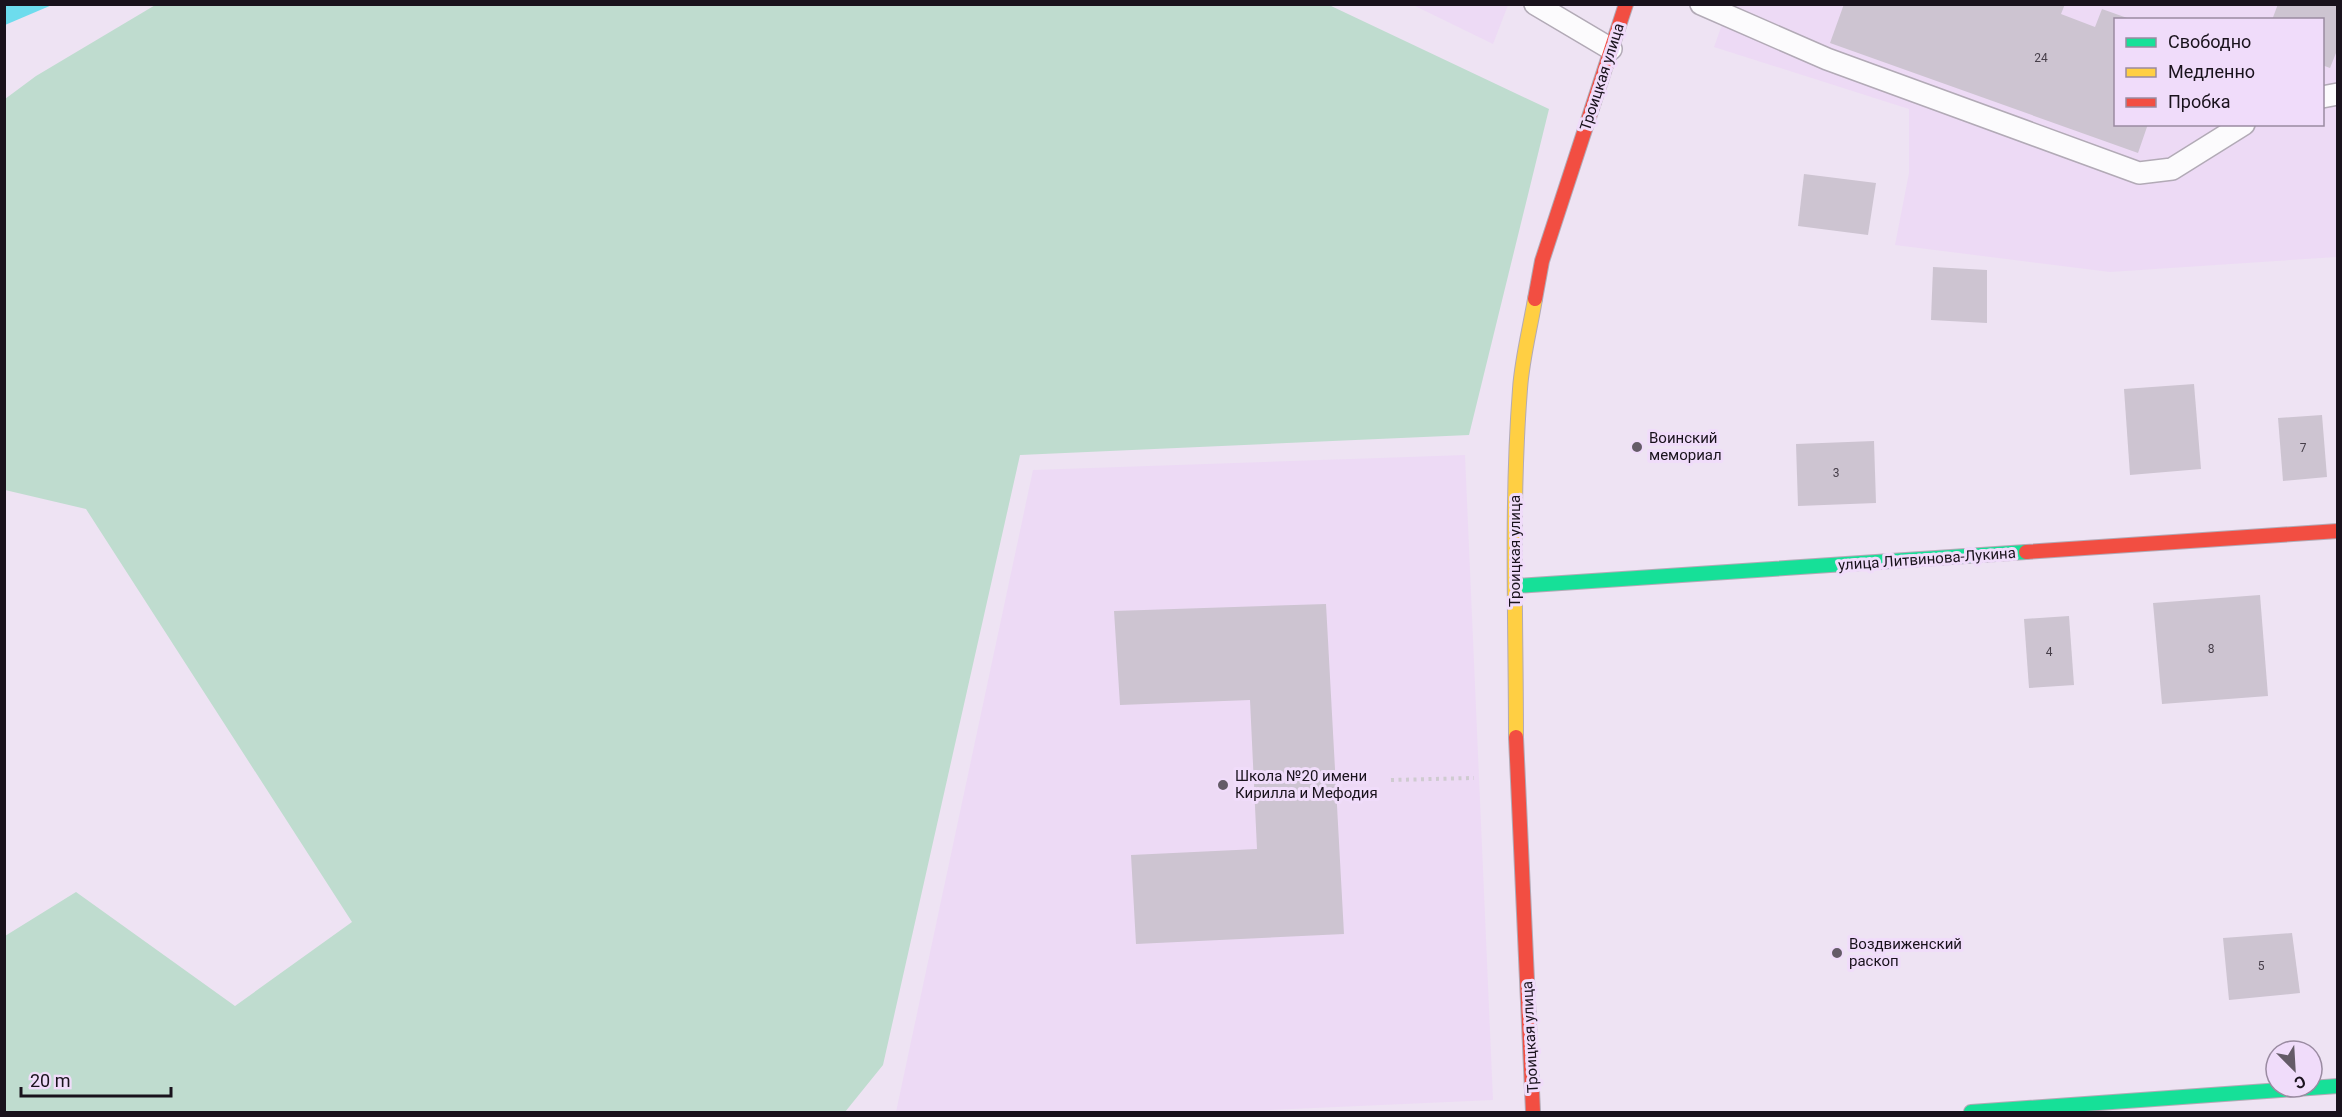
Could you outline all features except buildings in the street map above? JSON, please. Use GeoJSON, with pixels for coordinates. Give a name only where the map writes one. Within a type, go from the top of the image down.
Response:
{"type":"FeatureCollection","features":[{"type":"Feature","properties":{"kind":"street","name":"Троицкая улица"},"geometry":{"type":"LineString","coordinates":[[1533,1113],[1516,777],[1516,586],[1513,537],[1520,387],[1542,261],[1626,4]]}},
{"type":"Feature","properties":{"kind":"street","name":"улица Литвинова-Лукина"},"geometry":{"type":"LineString","coordinates":[[1516,586],[2337,531]]}},
{"type":"Feature","properties":{"kind":"street"},"geometry":{"type":"LineString","coordinates":[[1971,1113],[2337,1086]]}},
{"type":"Feature","properties":{"kind":"lane"},"geometry":{"type":"LineString","coordinates":[[1535,4],[1611,49]]}},
{"type":"Feature","properties":{"kind":"lane"},"geometry":{"type":"LineString","coordinates":[[1701,4],[1827,59],[2139,172],[2172,169],[2241,126]]}},
{"type":"Feature","properties":{"kind":"path"},"geometry":{"type":"LineString","coordinates":[[1391,780],[1484,778]]}},
{"type":"Feature","properties":{"kind":"shaded area"},"geometry":{"type":"Polygon","coordinates":[[[1413,5],[1508,5],[1493,44],[1413,5]]]}},
{"type":"Feature","properties":{"kind":"shaded area"},"geometry":{"type":"Polygon","coordinates":[[[1729,5],[2337,5],[2337,257],[2110,272],[1895,245],[1909,173],[1909,109],[1714,47],[1729,5]]]}},
{"type":"Feature","properties":{"kind":"shaded area","name":"Школа №20 имени Кирилла и Мефодия"},"geometry":{"type":"Polygon","coordinates":[[[1465,455],[1493,1100],[1226,1112],[896,1112],[1033,470],[1465,455]]]}},
{"type":"Feature","properties":{"kind":"green space"},"geometry":{"type":"Polygon","coordinates":[[[157,4],[1329,5],[1549,109],[1469,435],[1020,455],[883,1065],[845,1112],[5,1112],[5,936],[76,892],[235,1006],[352,922],[86,509],[5,490],[5,99],[36,76],[157,4]]]}},
{"type":"Feature","properties":{"kind":"water"},"geometry":{"type":"Polygon","coordinates":[[[5,4],[52,4],[52,5],[5,25],[5,4]]]}},
{"type":"Feature","properties":{"kind":"traffic: fast"},"geometry":{"type":"LineString","coordinates":[[1516,586],[2026,552]]}},
{"type":"Feature","properties":{"kind":"traffic: fast"},"geometry":{"type":"LineString","coordinates":[[1971,1112],[2338,1086]]}},
{"type":"Feature","properties":{"kind":"traffic: slow"},"geometry":{"type":"LineString","coordinates":[[1516,737],[1517,432],[1522,366],[1535,299]]}},
{"type":"Feature","properties":{"kind":"traffic: jam"},"geometry":{"type":"LineString","coordinates":[[1535,299],[1542,261],[1626,4]]}},
{"type":"Feature","properties":{"kind":"traffic: jam"},"geometry":{"type":"LineString","coordinates":[[2026,552],[2338,531]]}},
{"type":"Feature","properties":{"kind":"traffic: jam"},"geometry":{"type":"LineString","coordinates":[[1516,737],[1533,1112]]}},
{"type":"Feature","properties":{"kind":"place","name":"Воинский мемориал"},"geometry":{"type":"Point","coordinates":[1637,447]}},
{"type":"Feature","properties":{"kind":"place","name":"Школа №20 имени Кирилла и Мефодия"},"geometry":{"type":"Point","coordinates":[1223,785]}},
{"type":"Feature","properties":{"kind":"place","name":"Воздвиженский раскоп"},"geometry":{"type":"Point","coordinates":[1837,953]}}]}
